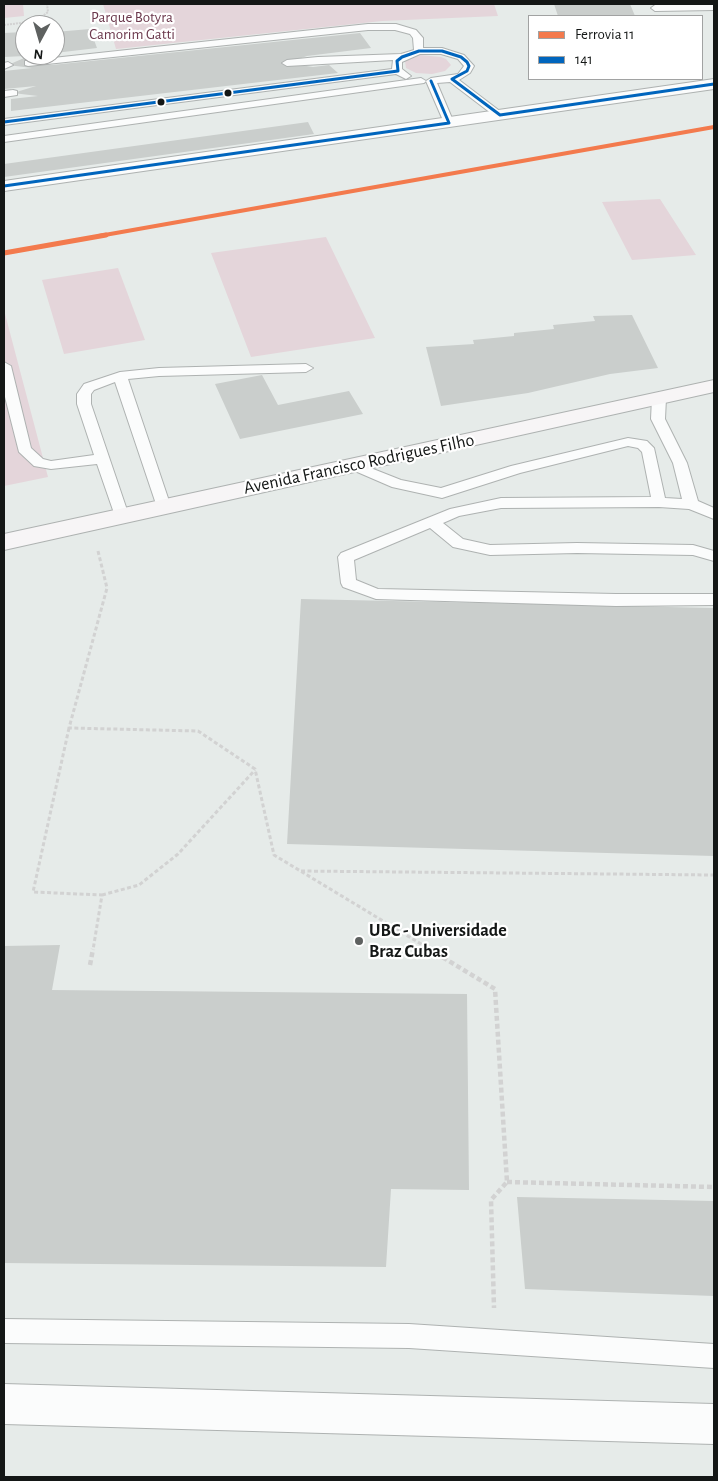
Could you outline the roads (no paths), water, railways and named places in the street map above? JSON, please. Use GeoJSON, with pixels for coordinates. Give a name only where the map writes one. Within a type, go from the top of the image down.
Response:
{"type":"FeatureCollection","features":[{"type":"Feature","properties":{"kind":"main road","name":"Avenida Francisco Rodrigues Filho"},"geometry":{"type":"LineString","coordinates":[[4,542],[714,386]]}},
{"type":"Feature","properties":{"kind":"street"},"geometry":{"type":"LineString","coordinates":[[4,186],[714,84]]}},
{"type":"Feature","properties":{"kind":"street"},"geometry":{"type":"LineString","coordinates":[[4,1404],[714,1424]]}},
{"type":"Feature","properties":{"kind":"lane"},"geometry":{"type":"LineString","coordinates":[[698,4],[712,7]]}},
{"type":"Feature","properties":{"kind":"lane"},"geometry":{"type":"LineString","coordinates":[[655,8],[712,7]]}},
{"type":"Feature","properties":{"kind":"lane"},"geometry":{"type":"LineString","coordinates":[[65,59],[368,27],[396,27],[413,32],[418,38],[419,51]]}},
{"type":"Feature","properties":{"kind":"lane"},"geometry":{"type":"LineString","coordinates":[[4,139],[452,79],[461,76],[467,71],[469,66],[462,57],[442,51],[419,51],[402,57],[345,58],[287,63]]}},
{"type":"Feature","properties":{"kind":"lane"},"geometry":{"type":"LineString","coordinates":[[398,71],[397,61],[402,57]]}},
{"type":"Feature","properties":{"kind":"lane"},"geometry":{"type":"LineString","coordinates":[[4,122],[398,71],[426,81],[449,123]]}},
{"type":"Feature","properties":{"kind":"lane"},"geometry":{"type":"LineString","coordinates":[[452,79],[500,115]]}},
{"type":"Feature","properties":{"kind":"lane"},"geometry":{"type":"LineString","coordinates":[[4,366],[24,449],[33,459],[39,464],[51,465],[102,458]]}},
{"type":"Feature","properties":{"kind":"lane"},"geometry":{"type":"LineString","coordinates":[[122,516],[84,404],[84,394],[89,387],[120,376],[159,372],[306,368]]}},
{"type":"Feature","properties":{"kind":"lane"},"geometry":{"type":"LineString","coordinates":[[120,376],[164,507]]}},
{"type":"Feature","properties":{"kind":"lane"},"geometry":{"type":"LineString","coordinates":[[659,398],[658,419],[680,463],[691,504]]}},
{"type":"Feature","properties":{"kind":"lane"},"geometry":{"type":"LineString","coordinates":[[354,465],[398,484],[442,494],[516,469],[628,442],[642,444],[649,451],[660,502]]}},
{"type":"Feature","properties":{"kind":"lane"},"geometry":{"type":"LineString","coordinates":[[714,514],[691,504],[660,502],[501,503],[455,512],[346,557],[349,583],[376,594],[616,600],[714,600]]}},
{"type":"Feature","properties":{"kind":"lane"},"geometry":{"type":"LineString","coordinates":[[433,522],[458,543],[490,550],[576,548],[693,550],[714,556]]}},
{"type":"Feature","properties":{"kind":"lane"},"geometry":{"type":"LineString","coordinates":[[4,1331],[409,1336],[714,1356]]}},
{"type":"Feature","properties":{"kind":"rail line","name":"11"},"geometry":{"type":"LineString","coordinates":[[4,253],[714,127]]}},
{"type":"Feature","properties":{"kind":"place","name":"UBC - Universidade Braz Cubas"},"geometry":{"type":"Point","coordinates":[359,941]}},
{"type":"Feature","properties":{"kind":"park label","name":"Parque Botyra Camorim Gatti"},"geometry":{"type":"Point","coordinates":[132,26]}}]}
